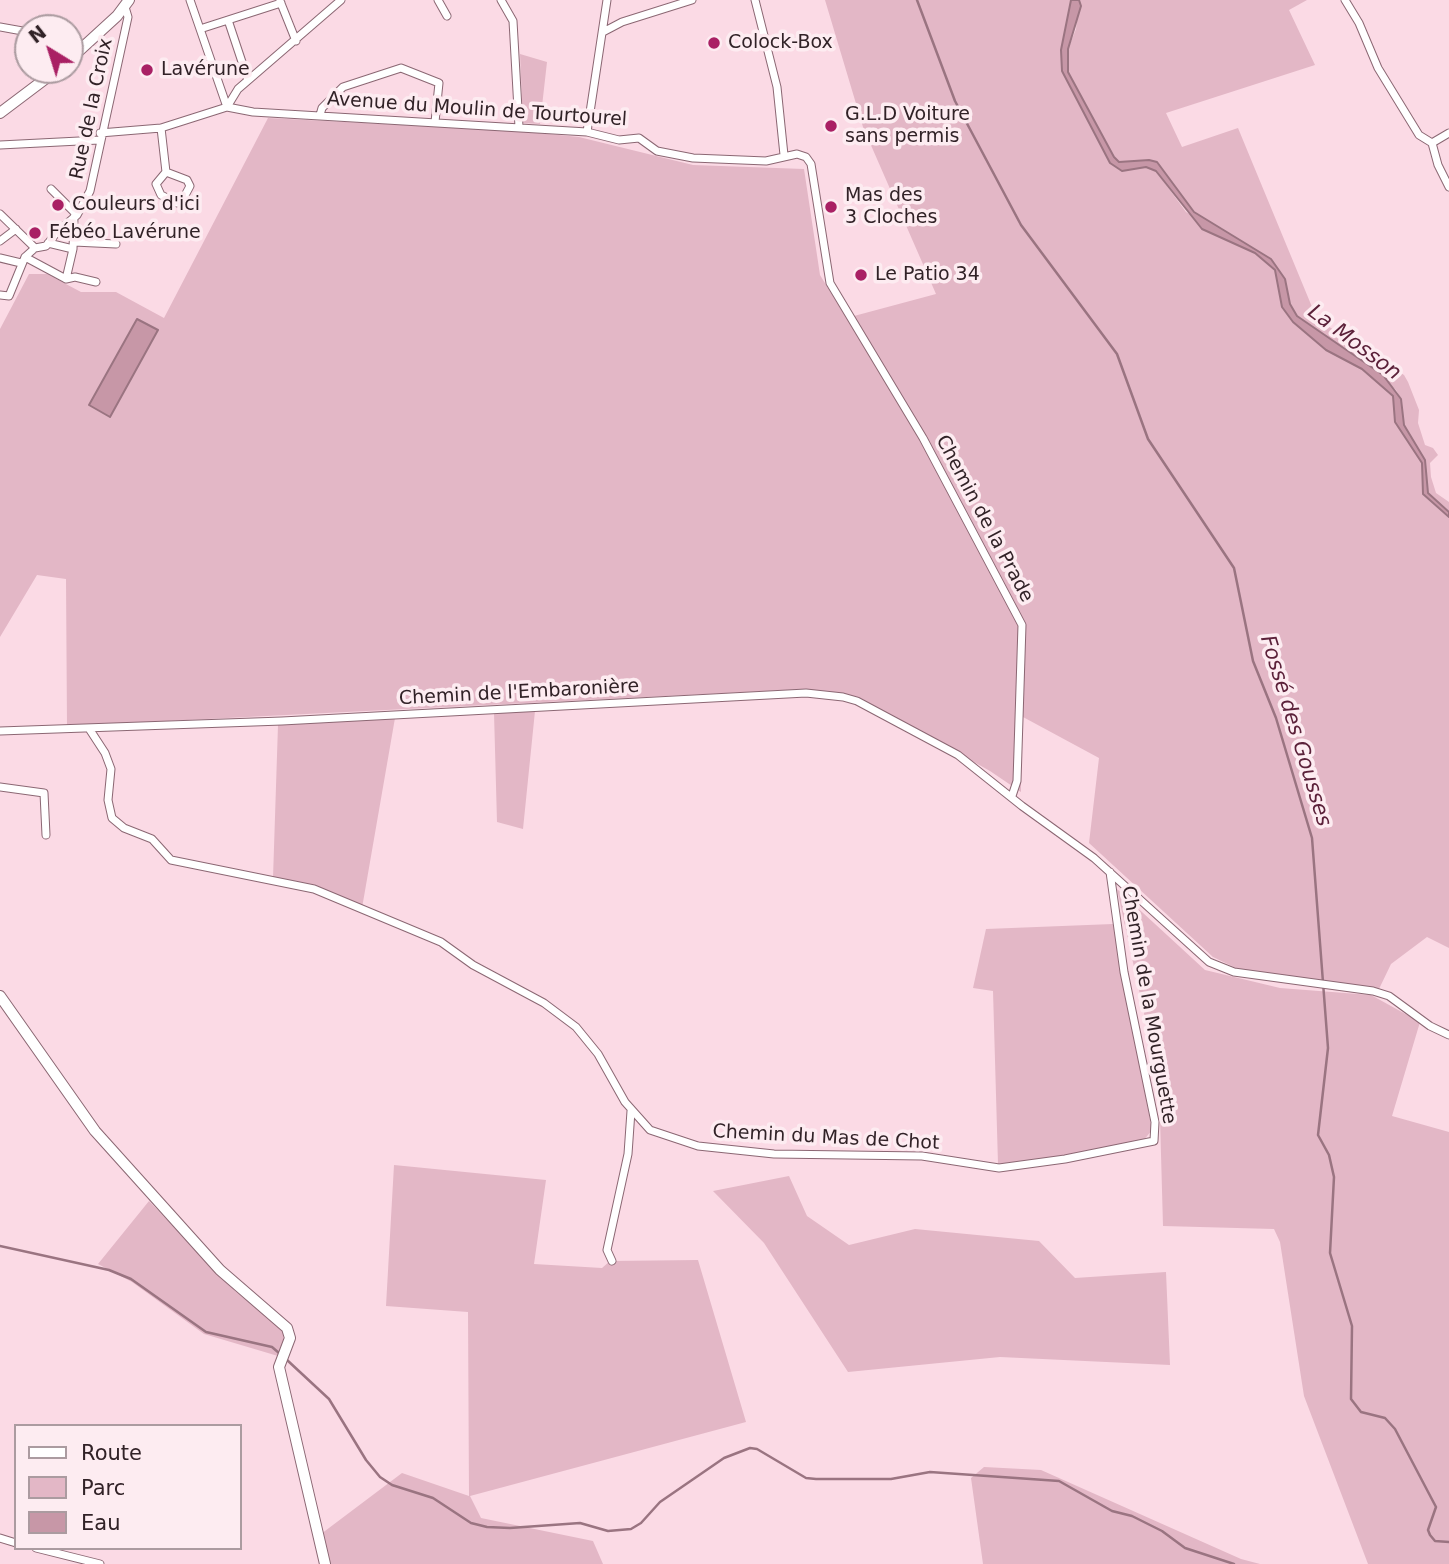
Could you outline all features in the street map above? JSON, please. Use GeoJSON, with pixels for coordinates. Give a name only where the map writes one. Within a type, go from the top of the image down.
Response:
{"type":"FeatureCollection","features":[{"type":"Feature","properties":{"kind":"street"},"geometry":{"type":"LineString","coordinates":[[190,0],[227,107]]}},
{"type":"Feature","properties":{"kind":"street"},"geometry":{"type":"LineString","coordinates":[[227,107],[234,93],[341,0]]}},
{"type":"Feature","properties":{"kind":"street"},"geometry":{"type":"LineString","coordinates":[[438,0],[447,16]]}},
{"type":"Feature","properties":{"kind":"street"},"geometry":{"type":"LineString","coordinates":[[501,0],[513,20],[519,127]]}},
{"type":"Feature","properties":{"kind":"street"},"geometry":{"type":"LineString","coordinates":[[587,132],[607,0]]}},
{"type":"Feature","properties":{"kind":"street"},"geometry":{"type":"LineString","coordinates":[[603,32],[622,22],[692,0]]}},
{"type":"Feature","properties":{"kind":"street"},"geometry":{"type":"LineString","coordinates":[[755,0],[777,87],[784,155]]}},
{"type":"Feature","properties":{"kind":"street"},"geometry":{"type":"LineString","coordinates":[[1345,0],[1359,23],[1378,68],[1419,135],[1432,143],[1438,165],[1449,187]]}},
{"type":"Feature","properties":{"kind":"street"},"geometry":{"type":"LineString","coordinates":[[200,29],[280,2],[296,41]]}},
{"type":"Feature","properties":{"kind":"street"},"geometry":{"type":"LineString","coordinates":[[84,43],[127,3]]}},
{"type":"Feature","properties":{"kind":"street","name":"Rue de la Croix"},"geometry":{"type":"LineString","coordinates":[[76,216],[90,191],[128,17],[127,3]]}},
{"type":"Feature","properties":{"kind":"street"},"geometry":{"type":"LineString","coordinates":[[606,12],[622,22]]}},
{"type":"Feature","properties":{"kind":"street"},"geometry":{"type":"LineString","coordinates":[[228,20],[248,80]]}},
{"type":"Feature","properties":{"kind":"street"},"geometry":{"type":"LineString","coordinates":[[320,115],[322,108],[343,87],[401,68],[439,83],[435,122]]}},
{"type":"Feature","properties":{"kind":"street"},"geometry":{"type":"LineString","coordinates":[[0,113],[38,84]]}},
{"type":"Feature","properties":{"kind":"street","name":"Avenue du Moulin de Tourtourel"},"geometry":{"type":"LineString","coordinates":[[0,145],[161,128],[227,107],[253,112],[587,132],[619,140],[639,138],[657,150],[693,159],[766,160],[784,155]]}},
{"type":"Feature","properties":{"kind":"street"},"geometry":{"type":"LineString","coordinates":[[161,128],[166,172],[156,184],[161,195],[177,203],[182,201],[190,186],[187,180],[166,172]]}},
{"type":"Feature","properties":{"kind":"street"},"geometry":{"type":"LineString","coordinates":[[1432,143],[1449,133]]}},
{"type":"Feature","properties":{"kind":"street","name":"Chemin de la Prade"},"geometry":{"type":"LineString","coordinates":[[784,155],[797,154],[811,164],[825,270],[849,317],[923,438],[1022,625],[1017,781],[1012,796]]}},
{"type":"Feature","properties":{"kind":"street"},"geometry":{"type":"LineString","coordinates":[[51,189],[76,216],[66,279]]}},
{"type":"Feature","properties":{"kind":"street"},"geometry":{"type":"LineString","coordinates":[[0,214],[35,248]]}},
{"type":"Feature","properties":{"kind":"street"},"geometry":{"type":"LineString","coordinates":[[0,295],[9,296],[23,260],[35,248],[48,243],[76,216]]}},
{"type":"Feature","properties":{"kind":"street"},"geometry":{"type":"LineString","coordinates":[[0,241],[16,229]]}},
{"type":"Feature","properties":{"kind":"street"},"geometry":{"type":"LineString","coordinates":[[48,243],[73,246],[116,244]]}},
{"type":"Feature","properties":{"kind":"street"},"geometry":{"type":"LineString","coordinates":[[0,258],[23,260],[66,279],[75,277],[96,282]]}},
{"type":"Feature","properties":{"kind":"street","name":"Chemin de l'Embaronière"},"geometry":{"type":"LineString","coordinates":[[0,730],[39,727],[90,730],[806,693],[857,701],[958,755],[1012,796]]}},
{"type":"Feature","properties":{"kind":"street","name":"Chemin du Mas de Chot"},"geometry":{"type":"LineString","coordinates":[[90,730],[105,753],[111,769],[108,809],[117,824],[152,839],[171,860],[314,889],[441,942],[473,965],[544,1003],[576,1027],[598,1054],[632,1110],[658,1135],[698,1146],[774,1154],[922,1156],[999,1168],[1065,1159],[1154,1141]]}},
{"type":"Feature","properties":{"kind":"street"},"geometry":{"type":"LineString","coordinates":[[0,787],[44,793],[46,835]]}},
{"type":"Feature","properties":{"kind":"street","name":"Chemin de la Mourguette"},"geometry":{"type":"LineString","coordinates":[[1012,796],[1110,873],[1124,972],[1155,1122],[1154,1141]]}},
{"type":"Feature","properties":{"kind":"street"},"geometry":{"type":"LineString","coordinates":[[1110,873],[1209,962],[1234,972],[1373,991],[1389,996],[1449,1035]]}},
{"type":"Feature","properties":{"kind":"street"},"geometry":{"type":"LineString","coordinates":[[0,996],[94,1131],[220,1270],[287,1328],[290,1338],[288,1349],[280,1362],[326,1564]]}},
{"type":"Feature","properties":{"kind":"street"},"geometry":{"type":"LineString","coordinates":[[612,1261],[607,1250],[628,1154],[632,1110]]}},
{"type":"Feature","properties":{"kind":"street"},"geometry":{"type":"LineString","coordinates":[[44,1550],[100,1564]]}},
{"type":"Feature","properties":{"kind":"green space"},"geometry":{"type":"Polygon","coordinates":[[[825,0],[1071,0],[1061,50],[1062,71],[1110,163],[1122,171],[1146,167],[1156,171],[1186,212],[1255,253],[1275,270],[1282,307],[1293,322],[1326,350],[1363,369],[1393,396],[1395,422],[1422,463],[1423,494],[1449,517],[1449,948],[1427,937],[1391,964],[1379,989],[1238,969],[1213,957],[1089,843],[1099,758],[1023,717],[1025,624],[854,316],[936,294],[863,127],[825,0]]]}},
{"type":"Feature","properties":{"kind":"green space"},"geometry":{"type":"Polygon","coordinates":[[[1079,0],[1307,0],[1289,10],[1315,65],[1166,113],[1182,147],[1238,128],[1317,319],[1404,375],[1408,382],[1419,410],[1418,423],[1425,445],[1433,448],[1438,455],[1430,463],[1436,493],[1449,502],[1449,512],[1428,493],[1425,460],[1404,425],[1401,399],[1396,390],[1344,347],[1319,334],[1297,316],[1290,304],[1285,279],[1271,259],[1194,212],[1157,162],[1119,162],[1114,157],[1068,72],[1068,49],[1076,29],[1079,0]]]}},
{"type":"Feature","properties":{"kind":"green space"},"geometry":{"type":"Polygon","coordinates":[[[520,54],[547,62],[540,124],[523,123],[520,54]]]}},
{"type":"Feature","properties":{"kind":"green space"},"geometry":{"type":"Polygon","coordinates":[[[268,118],[519,131],[579,137],[693,165],[804,169],[820,275],[929,454],[1020,624],[1021,792],[990,771],[858,697],[806,689],[67,726],[66,579],[37,575],[0,637],[0,329],[29,274],[47,274],[81,292],[116,292],[164,318],[268,118]]]}},
{"type":"Feature","properties":{"kind":"green space"},"geometry":{"type":"Polygon","coordinates":[[[535,711],[523,829],[497,822],[494,713],[535,711]]]}},
{"type":"Feature","properties":{"kind":"green space"},"geometry":{"type":"Polygon","coordinates":[[[395,718],[362,908],[273,878],[278,725],[395,718]]]}},
{"type":"Feature","properties":{"kind":"green space"},"geometry":{"type":"Polygon","coordinates":[[[1117,889],[1205,970],[1280,988],[1371,995],[1420,1022],[1392,1116],[1449,1132],[1449,1564],[1368,1564],[1304,1396],[1280,1242],[1274,1229],[1163,1226],[1159,1082],[1117,889]]]}},
{"type":"Feature","properties":{"kind":"green space"},"geometry":{"type":"Polygon","coordinates":[[[1113,924],[1152,1130],[1143,1141],[1063,1156],[998,1164],[993,991],[973,988],[986,929],[1113,924]]]}},
{"type":"Feature","properties":{"kind":"green space"},"geometry":{"type":"Polygon","coordinates":[[[394,1165],[546,1180],[534,1264],[602,1268],[610,1261],[698,1260],[746,1422],[470,1496],[481,1518],[593,1541],[603,1564],[330,1564],[321,1534],[402,1473],[469,1496],[468,1312],[386,1306],[394,1165]]]}},
{"type":"Feature","properties":{"kind":"green space"},"geometry":{"type":"Polygon","coordinates":[[[789,1176],[807,1216],[849,1245],[915,1229],[1039,1241],[1075,1278],[1166,1272],[1170,1365],[1000,1357],[848,1372],[764,1243],[713,1191],[789,1176]]]}},
{"type":"Feature","properties":{"kind":"green space"},"geometry":{"type":"Polygon","coordinates":[[[149,1201],[235,1291],[283,1330],[284,1347],[278,1356],[204,1334],[132,1282],[98,1264],[149,1201]]]}},
{"type":"Feature","properties":{"kind":"green space"},"geometry":{"type":"Polygon","coordinates":[[[984,1467],[1041,1470],[1241,1559],[1260,1564],[983,1564],[971,1478],[984,1467]]]}},
{"type":"Feature","properties":{"kind":"water"},"geometry":{"type":"Polygon","coordinates":[[[1071,0],[1079,0],[1081,6],[1068,49],[1068,72],[1114,157],[1119,162],[1157,162],[1194,212],[1271,259],[1285,279],[1290,304],[1297,316],[1383,375],[1401,399],[1404,425],[1425,460],[1428,493],[1449,512],[1449,517],[1423,494],[1422,463],[1395,422],[1393,396],[1362,369],[1326,350],[1293,322],[1282,307],[1275,270],[1255,253],[1202,229],[1156,171],[1146,167],[1122,171],[1110,163],[1062,71],[1061,50],[1071,0]]]}},
{"type":"Feature","properties":{"kind":"water"},"geometry":{"type":"Polygon","coordinates":[[[137,319],[158,330],[110,417],[89,405],[137,319]]]}},
{"type":"Feature","properties":{"kind":"waterway","name":"Fossé des Gousses"},"geometry":{"type":"LineString","coordinates":[[917,0],[955,101],[1021,225],[1117,354],[1148,439],[1234,568],[1253,661],[1276,718],[1312,838],[1328,1048],[1318,1135],[1329,1155],[1334,1177],[1330,1253],[1352,1326],[1351,1399],[1361,1412],[1385,1418],[1395,1429],[1436,1507],[1428,1530],[1430,1535],[1435,1541],[1449,1542]]}},
{"type":"Feature","properties":{"kind":"waterway"},"geometry":{"type":"LineString","coordinates":[[0,1246],[109,1270],[131,1279],[206,1332],[272,1347],[279,1353]]}},
{"type":"Feature","properties":{"kind":"waterway"},"geometry":{"type":"LineString","coordinates":[[287,1360],[329,1399],[366,1460],[380,1477],[392,1485],[433,1498],[471,1523],[487,1527],[580,1523],[608,1531],[631,1529],[641,1523],[660,1502],[724,1458],[750,1448],[757,1449],[806,1478],[891,1479],[930,1472],[1059,1481],[1112,1511],[1132,1516],[1162,1531],[1185,1548],[1234,1564]]}},
{"type":"Feature","properties":{"kind":"place","name":"Colock-Box"},"geometry":{"type":"Point","coordinates":[714,43]}},
{"type":"Feature","properties":{"kind":"place","name":"Lavérune"},"geometry":{"type":"Point","coordinates":[147,70]}},
{"type":"Feature","properties":{"kind":"place","name":"G.L.D Voiture sans permis"},"geometry":{"type":"Point","coordinates":[831,126]}},
{"type":"Feature","properties":{"kind":"place","name":"Couleurs d'ici"},"geometry":{"type":"Point","coordinates":[58,205]}},
{"type":"Feature","properties":{"kind":"place","name":"Mas des 3 Cloches"},"geometry":{"type":"Point","coordinates":[831,207]}},
{"type":"Feature","properties":{"kind":"place","name":"Fébéo Lavérune"},"geometry":{"type":"Point","coordinates":[35,233]}},
{"type":"Feature","properties":{"kind":"place","name":"Le Patio 34"},"geometry":{"type":"Point","coordinates":[861,275]}},
{"type":"Feature","properties":{"kind":"water label","name":"La Mosson"},"geometry":{"type":"Point","coordinates":[1354,343]}}]}
